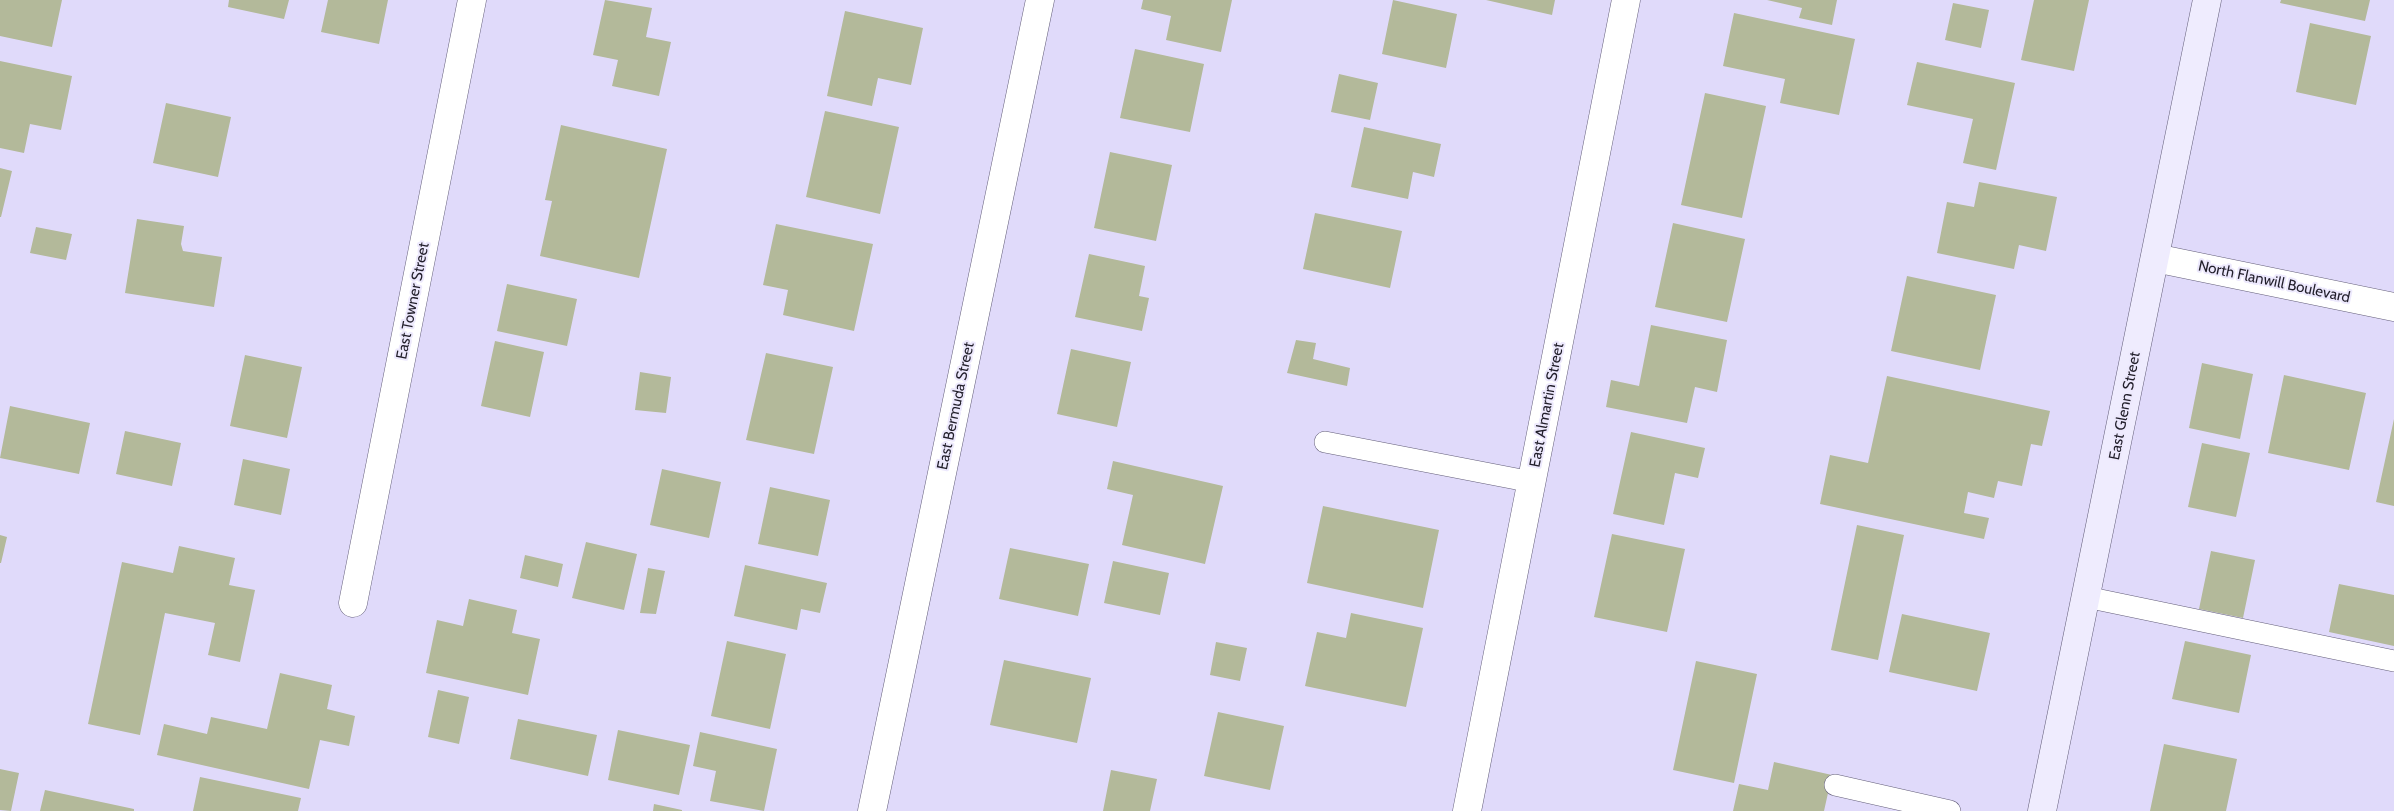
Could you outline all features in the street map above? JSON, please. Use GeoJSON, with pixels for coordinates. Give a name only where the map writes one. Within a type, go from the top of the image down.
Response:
{"type":"FeatureCollection","features":[{"type":"Feature","properties":{"kind":"street","name":"East Towner Street"},"geometry":{"type":"LineString","coordinates":[[353,603],[472,0]]}},
{"type":"Feature","properties":{"kind":"street","name":"East Bermuda Street"},"geometry":{"type":"LineString","coordinates":[[872,811],[1040,0]]}},
{"type":"Feature","properties":{"kind":"street","name":"East Almartin Street"},"geometry":{"type":"LineString","coordinates":[[1467,811],[1626,0]]}},
{"type":"Feature","properties":{"kind":"street","name":"East Glenn Street"},"geometry":{"type":"LineString","coordinates":[[2042,811],[2207,0]]}},
{"type":"Feature","properties":{"kind":"street","name":"North Flanwill Boulevard"},"geometry":{"type":"LineString","coordinates":[[2155,258],[2394,307]]}},
{"type":"Feature","properties":{"kind":"lane"},"geometry":{"type":"LineString","coordinates":[[1325,442],[1532,482]]}},
{"type":"Feature","properties":{"kind":"lane"},"geometry":{"type":"LineString","coordinates":[[2086,597],[2394,661]]}},
{"type":"Feature","properties":{"kind":"lane"},"geometry":{"type":"LineString","coordinates":[[1835,786],[1950,811]]}},
{"type":"Feature","properties":{"kind":"building"},"geometry":{"type":"Polygon","coordinates":[[[0,0],[62,0],[52,47],[0,36],[0,0]]]}},
{"type":"Feature","properties":{"kind":"building"},"geometry":{"type":"Polygon","coordinates":[[[229,0],[289,0],[284,19],[228,7],[229,0]]]}},
{"type":"Feature","properties":{"kind":"building"},"geometry":{"type":"Polygon","coordinates":[[[328,0],[388,0],[379,44],[321,32],[328,0]]]}},
{"type":"Feature","properties":{"kind":"building"},"geometry":{"type":"Polygon","coordinates":[[[605,0],[652,8],[646,37],[671,42],[659,96],[612,86],[618,60],[593,55],[605,0]]]}},
{"type":"Feature","properties":{"kind":"building"},"geometry":{"type":"Polygon","coordinates":[[[1143,0],[1232,0],[1221,52],[1166,40],[1171,16],[1141,9],[1143,0]]]}},
{"type":"Feature","properties":{"kind":"building"},"geometry":{"type":"Polygon","coordinates":[[[1393,0],[1457,14],[1446,68],[1382,54],[1393,0]]]}},
{"type":"Feature","properties":{"kind":"building"},"geometry":{"type":"Polygon","coordinates":[[[1486,0],[1555,0],[1552,15],[1486,0]]]}},
{"type":"Feature","properties":{"kind":"building"},"geometry":{"type":"Polygon","coordinates":[[[1767,0],[1837,0],[1832,25],[1799,18],[1802,8],[1767,0]]]}},
{"type":"Feature","properties":{"kind":"building"},"geometry":{"type":"Polygon","coordinates":[[[2034,0],[2089,0],[2074,71],[2021,60],[2034,0]]]}},
{"type":"Feature","properties":{"kind":"building"},"geometry":{"type":"Polygon","coordinates":[[[2281,0],[2370,0],[2365,21],[2280,3],[2281,0]]]}},
{"type":"Feature","properties":{"kind":"building"},"geometry":{"type":"Polygon","coordinates":[[[1953,3],[1989,10],[1981,48],[1945,40],[1953,3]]]}},
{"type":"Feature","properties":{"kind":"building"},"geometry":{"type":"Polygon","coordinates":[[[845,11],[923,28],[911,85],[878,78],[872,106],[827,96],[845,11]]]}},
{"type":"Feature","properties":{"kind":"building"},"geometry":{"type":"Polygon","coordinates":[[[1734,13],[1855,39],[1839,115],[1780,103],[1785,79],[1723,66],[1734,13]]]}},
{"type":"Feature","properties":{"kind":"building"},"geometry":{"type":"Polygon","coordinates":[[[2310,23],[2371,36],[2356,105],[2296,92],[2310,23]]]}},
{"type":"Feature","properties":{"kind":"building"},"geometry":{"type":"Polygon","coordinates":[[[1135,49],[1204,64],[1190,132],[1120,118],[1135,49]]]}},
{"type":"Feature","properties":{"kind":"building"},"geometry":{"type":"Polygon","coordinates":[[[0,61],[72,76],[61,130],[30,124],[24,153],[0,148],[0,61]]]}},
{"type":"Feature","properties":{"kind":"building"},"geometry":{"type":"Polygon","coordinates":[[[1917,62],[2015,83],[1996,170],[1963,163],[1973,119],[1907,105],[1917,62]]]}},
{"type":"Feature","properties":{"kind":"building"},"geometry":{"type":"Polygon","coordinates":[[[1339,74],[1378,83],[1370,120],[1331,112],[1339,74]]]}},
{"type":"Feature","properties":{"kind":"building"},"geometry":{"type":"Polygon","coordinates":[[[1705,93],[1766,106],[1742,218],[1681,205],[1705,93]]]}},
{"type":"Feature","properties":{"kind":"building"},"geometry":{"type":"Polygon","coordinates":[[[166,103],[231,117],[218,177],[153,163],[166,103]]]}},
{"type":"Feature","properties":{"kind":"building"},"geometry":{"type":"Polygon","coordinates":[[[825,111],[899,127],[880,214],[806,197],[825,111]]]}},
{"type":"Feature","properties":{"kind":"building"},"geometry":{"type":"Polygon","coordinates":[[[561,125],[667,149],[639,278],[540,256],[552,201],[545,200],[561,125]]]}},
{"type":"Feature","properties":{"kind":"building"},"geometry":{"type":"Polygon","coordinates":[[[1364,127],[1441,144],[1434,177],[1413,172],[1408,199],[1351,187],[1364,127]]]}},
{"type":"Feature","properties":{"kind":"building"},"geometry":{"type":"Polygon","coordinates":[[[1110,152],[1172,165],[1156,241],[1094,228],[1110,152]]]}},
{"type":"Feature","properties":{"kind":"building"},"geometry":{"type":"Polygon","coordinates":[[[0,168],[12,171],[1,217],[0,217],[0,168]]]}},
{"type":"Feature","properties":{"kind":"building"},"geometry":{"type":"Polygon","coordinates":[[[1979,182],[2057,197],[2046,251],[2019,245],[2014,269],[1937,253],[1947,202],[1974,207],[1979,182]]]}},
{"type":"Feature","properties":{"kind":"building"},"geometry":{"type":"Polygon","coordinates":[[[1315,213],[1402,231],[1390,288],[1303,269],[1315,213]]]}},
{"type":"Feature","properties":{"kind":"building"},"geometry":{"type":"Polygon","coordinates":[[[137,219],[184,226],[181,244],[183,251],[222,257],[214,307],[125,293],[137,219]]]}},
{"type":"Feature","properties":{"kind":"building"},"geometry":{"type":"Polygon","coordinates":[[[1673,223],[1745,239],[1727,322],[1655,307],[1673,223]]]}},
{"type":"Feature","properties":{"kind":"building"},"geometry":{"type":"Polygon","coordinates":[[[776,224],[873,244],[854,331],[783,315],[788,290],[763,285],[776,224]]]}},
{"type":"Feature","properties":{"kind":"building"},"geometry":{"type":"Polygon","coordinates":[[[36,227],[72,234],[66,260],[30,253],[36,227]]]}},
{"type":"Feature","properties":{"kind":"building"},"geometry":{"type":"Polygon","coordinates":[[[1089,254],[1145,266],[1139,296],[1149,298],[1142,331],[1075,317],[1089,254]]]}},
{"type":"Feature","properties":{"kind":"building"},"geometry":{"type":"Polygon","coordinates":[[[1907,276],[1996,295],[1980,370],[1891,351],[1907,276]]]}},
{"type":"Feature","properties":{"kind":"building"},"geometry":{"type":"Polygon","coordinates":[[[507,284],[577,299],[567,346],[497,331],[507,284]]]}},
{"type":"Feature","properties":{"kind":"building"},"geometry":{"type":"Polygon","coordinates":[[[1651,325],[1727,340],[1717,392],[1695,387],[1687,423],[1606,407],[1611,380],[1639,386],[1651,325]]]}},
{"type":"Feature","properties":{"kind":"building"},"geometry":{"type":"Polygon","coordinates":[[[1296,340],[1316,343],[1313,359],[1350,368],[1347,386],[1287,373],[1296,340]]]}},
{"type":"Feature","properties":{"kind":"building"},"geometry":{"type":"Polygon","coordinates":[[[495,341],[544,352],[530,417],[481,406],[495,341]]]}},
{"type":"Feature","properties":{"kind":"building"},"geometry":{"type":"Polygon","coordinates":[[[1071,349],[1131,362],[1117,427],[1057,414],[1071,349]]]}},
{"type":"Feature","properties":{"kind":"building"},"geometry":{"type":"Polygon","coordinates":[[[766,353],[833,367],[814,454],[746,440],[766,353]]]}},
{"type":"Feature","properties":{"kind":"building"},"geometry":{"type":"Polygon","coordinates":[[[245,355],[302,367],[287,438],[230,426],[245,355]]]}},
{"type":"Feature","properties":{"kind":"building"},"geometry":{"type":"Polygon","coordinates":[[[2202,363],[2253,374],[2240,439],[2189,428],[2202,363]]]}},
{"type":"Feature","properties":{"kind":"building"},"geometry":{"type":"Polygon","coordinates":[[[640,372],[671,377],[666,413],[635,410],[640,372]]]}},
{"type":"Feature","properties":{"kind":"building"},"geometry":{"type":"Polygon","coordinates":[[[2284,375],[2366,393],[2349,470],[2268,453],[2284,375]]]}},
{"type":"Feature","properties":{"kind":"building"},"geometry":{"type":"Polygon","coordinates":[[[1887,376],[2050,411],[2042,446],[2031,444],[2022,486],[1998,481],[1994,498],[1968,492],[1964,513],[1989,518],[1984,539],[1820,504],[1830,455],[1868,463],[1887,376]]]}},
{"type":"Feature","properties":{"kind":"building"},"geometry":{"type":"Polygon","coordinates":[[[10,406],[90,423],[79,474],[0,458],[10,406]]]}},
{"type":"Feature","properties":{"kind":"building"},"geometry":{"type":"Polygon","coordinates":[[[2394,419],[2394,506],[2376,502],[2394,419]]]}},
{"type":"Feature","properties":{"kind":"building"},"geometry":{"type":"Polygon","coordinates":[[[125,431],[181,443],[172,486],[116,474],[125,431]]]}},
{"type":"Feature","properties":{"kind":"building"},"geometry":{"type":"Polygon","coordinates":[[[1631,432],[1705,448],[1698,478],[1675,473],[1664,525],[1613,514],[1631,432]]]}},
{"type":"Feature","properties":{"kind":"building"},"geometry":{"type":"Polygon","coordinates":[[[2202,443],[2250,453],[2236,517],[2188,507],[2202,443]]]}},
{"type":"Feature","properties":{"kind":"building"},"geometry":{"type":"Polygon","coordinates":[[[243,459],[290,469],[281,515],[234,505],[243,459]]]}},
{"type":"Feature","properties":{"kind":"building"},"geometry":{"type":"Polygon","coordinates":[[[1113,461],[1223,486],[1205,564],[1122,545],[1133,495],[1107,489],[1113,461]]]}},
{"type":"Feature","properties":{"kind":"building"},"geometry":{"type":"Polygon","coordinates":[[[662,469],[721,482],[709,538],[650,525],[662,469]]]}},
{"type":"Feature","properties":{"kind":"building"},"geometry":{"type":"Polygon","coordinates":[[[770,487],[830,500],[818,556],[758,544],[770,487]]]}},
{"type":"Feature","properties":{"kind":"building"},"geometry":{"type":"Polygon","coordinates":[[[1323,506],[1439,530],[1423,608],[1307,583],[1323,506]]]}},
{"type":"Feature","properties":{"kind":"building"},"geometry":{"type":"Polygon","coordinates":[[[1857,525],[1904,535],[1878,660],[1831,650],[1857,525]]]}},
{"type":"Feature","properties":{"kind":"building"},"geometry":{"type":"Polygon","coordinates":[[[1612,534],[1685,549],[1667,632],[1594,617],[1612,534]]]}},
{"type":"Feature","properties":{"kind":"building"},"geometry":{"type":"Polygon","coordinates":[[[0,535],[7,537],[1,563],[0,563],[0,535]]]}},
{"type":"Feature","properties":{"kind":"building"},"geometry":{"type":"Polygon","coordinates":[[[586,542],[637,554],[624,610],[572,598],[586,542]]]}},
{"type":"Feature","properties":{"kind":"building"},"geometry":{"type":"Polygon","coordinates":[[[179,546],[235,558],[229,585],[255,590],[240,662],[208,655],[215,623],[165,613],[140,735],[88,724],[122,562],[173,573],[179,546]]]}},
{"type":"Feature","properties":{"kind":"building"},"geometry":{"type":"Polygon","coordinates":[[[1010,548],[1089,564],[1078,616],[999,599],[1010,548]]]}},
{"type":"Feature","properties":{"kind":"building"},"geometry":{"type":"Polygon","coordinates":[[[2211,551],[2255,560],[2243,618],[2199,609],[2211,551]]]}},
{"type":"Feature","properties":{"kind":"building"},"geometry":{"type":"Polygon","coordinates":[[[525,555],[563,564],[558,587],[520,578],[525,555]]]}},
{"type":"Feature","properties":{"kind":"building"},"geometry":{"type":"Polygon","coordinates":[[[1113,561],[1169,573],[1160,615],[1104,603],[1113,561]]]}},
{"type":"Feature","properties":{"kind":"building"},"geometry":{"type":"Polygon","coordinates":[[[745,565],[827,583],[820,613],[801,609],[797,630],[734,616],[745,565]]]}},
{"type":"Feature","properties":{"kind":"building"},"geometry":{"type":"Polygon","coordinates":[[[648,568],[665,571],[656,614],[640,613],[648,568]]]}},
{"type":"Feature","properties":{"kind":"building"},"geometry":{"type":"Polygon","coordinates":[[[2339,584],[2394,595],[2394,646],[2329,632],[2339,584]]]}},
{"type":"Feature","properties":{"kind":"building"},"geometry":{"type":"Polygon","coordinates":[[[469,599],[517,610],[512,633],[540,639],[528,695],[426,673],[437,620],[463,626],[469,599]]]}},
{"type":"Feature","properties":{"kind":"building"},"geometry":{"type":"Polygon","coordinates":[[[1351,613],[1423,628],[1406,707],[1305,686],[1317,632],[1346,638],[1351,613]]]}},
{"type":"Feature","properties":{"kind":"building"},"geometry":{"type":"Polygon","coordinates":[[[1902,614],[1990,633],[1977,691],[1889,672],[1902,614]]]}},
{"type":"Feature","properties":{"kind":"building"},"geometry":{"type":"Polygon","coordinates":[[[727,641],[786,654],[770,729],[711,716],[727,641]]]}},
{"type":"Feature","properties":{"kind":"building"},"geometry":{"type":"Polygon","coordinates":[[[2185,641],[2251,655],[2239,713],[2172,699],[2185,641]]]}},
{"type":"Feature","properties":{"kind":"building"},"geometry":{"type":"Polygon","coordinates":[[[1216,642],[1247,648],[1240,681],[1210,675],[1216,642]]]}},
{"type":"Feature","properties":{"kind":"building"},"geometry":{"type":"Polygon","coordinates":[[[1004,660],[1091,678],[1077,743],[990,725],[1004,660]]]}},
{"type":"Feature","properties":{"kind":"building"},"geometry":{"type":"Polygon","coordinates":[[[1696,661],[1757,674],[1734,783],[1673,770],[1696,661]]]}},
{"type":"Feature","properties":{"kind":"building"},"geometry":{"type":"Polygon","coordinates":[[[280,673],[332,685],[327,709],[355,716],[349,746],[320,740],[309,789],[157,755],[164,724],[207,734],[211,717],[267,729],[280,673]]]}},
{"type":"Feature","properties":{"kind":"building"},"geometry":{"type":"Polygon","coordinates":[[[438,690],[469,697],[459,744],[428,737],[438,690]]]}},
{"type":"Feature","properties":{"kind":"building"},"geometry":{"type":"Polygon","coordinates":[[[1218,712],[1284,726],[1270,790],[1204,776],[1218,712]]]}},
{"type":"Feature","properties":{"kind":"building"},"geometry":{"type":"Polygon","coordinates":[[[518,719],[597,735],[588,776],[510,759],[518,719]]]}},
{"type":"Feature","properties":{"kind":"building"},"geometry":{"type":"Polygon","coordinates":[[[618,730],[690,745],[679,795],[608,780],[618,730]]]}},
{"type":"Feature","properties":{"kind":"building"},"geometry":{"type":"Polygon","coordinates":[[[700,732],[777,749],[764,811],[710,801],[716,771],[693,766],[700,732]]]}},
{"type":"Feature","properties":{"kind":"building"},"geometry":{"type":"Polygon","coordinates":[[[2164,744],[2237,759],[2226,811],[2150,811],[2164,744]]]}},
{"type":"Feature","properties":{"kind":"building"},"geometry":{"type":"Polygon","coordinates":[[[1774,762],[1832,775],[1824,811],[1733,811],[1739,784],[1768,790],[1774,762]]]}},
{"type":"Feature","properties":{"kind":"building"},"geometry":{"type":"Polygon","coordinates":[[[0,769],[19,773],[11,811],[0,810],[0,769]]]}},
{"type":"Feature","properties":{"kind":"building"},"geometry":{"type":"Polygon","coordinates":[[[1111,770],[1157,779],[1150,811],[1103,811],[1111,770]]]}},
{"type":"Feature","properties":{"kind":"building"},"geometry":{"type":"Polygon","coordinates":[[[200,777],[301,798],[298,811],[193,811],[200,777]]]}},
{"type":"Feature","properties":{"kind":"building"},"geometry":{"type":"Polygon","coordinates":[[[45,790],[134,809],[134,811],[40,811],[45,790]]]}},
{"type":"Feature","properties":{"kind":"building"},"geometry":{"type":"Polygon","coordinates":[[[654,804],[682,810],[682,811],[653,811],[654,804]]]}}]}
